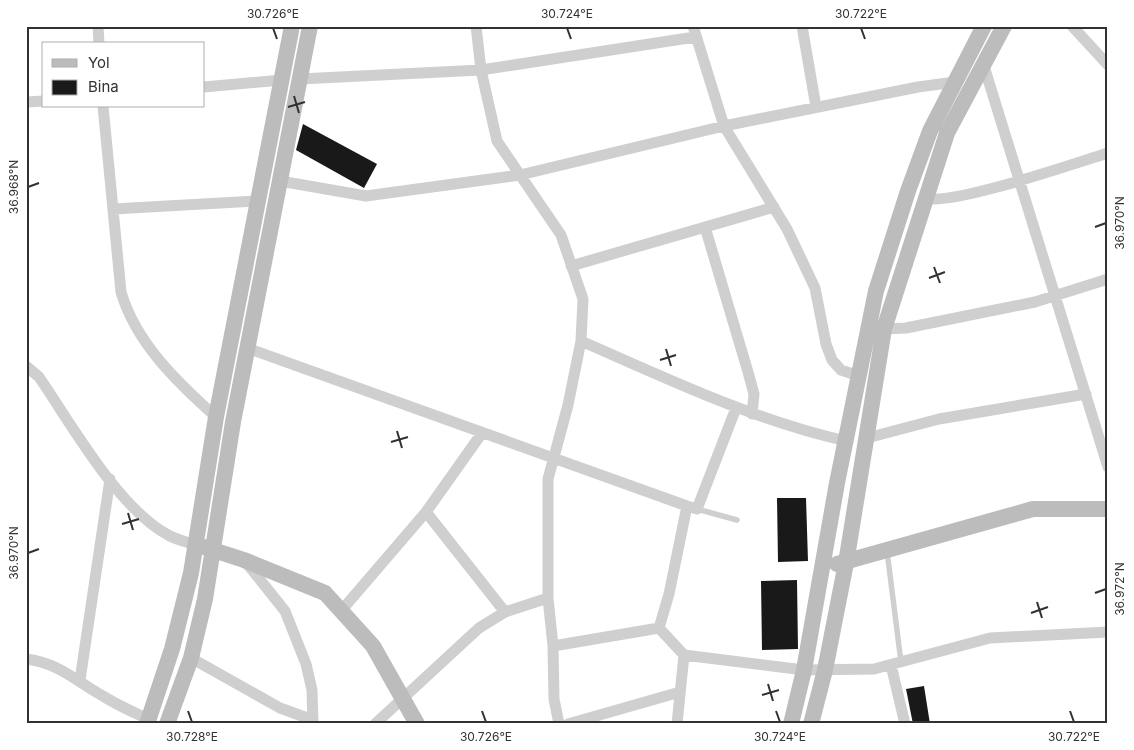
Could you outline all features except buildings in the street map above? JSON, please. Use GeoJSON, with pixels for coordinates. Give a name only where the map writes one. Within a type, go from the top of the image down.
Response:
{"type":"FeatureCollection","features":[{"type":"Feature","properties":{"kind":"street"},"geometry":{"type":"LineString","coordinates":[[98,26],[99,42]]}},
{"type":"Feature","properties":{"kind":"street"},"geometry":{"type":"LineString","coordinates":[[26,659],[45,662],[80,680],[102,696],[148,721],[179,624],[195,545],[216,417],[292,26]]}},
{"type":"Feature","properties":{"kind":"street"},"geometry":{"type":"LineString","coordinates":[[167,724],[191,658],[205,599],[247,348],[310,26]]}},
{"type":"Feature","properties":{"kind":"street"},"geometry":{"type":"LineString","coordinates":[[476,26],[481,70],[497,141],[561,235],[583,299],[581,341],[548,479],[548,598],[553,646],[554,699],[559,724]]}},
{"type":"Feature","properties":{"kind":"street"},"geometry":{"type":"LineString","coordinates":[[802,26],[816,107]]}},
{"type":"Feature","properties":{"kind":"street"},"geometry":{"type":"LineString","coordinates":[[791,724],[804,670],[822,566],[876,291],[908,191],[930,131],[984,26]]}},
{"type":"Feature","properties":{"kind":"street"},"geometry":{"type":"LineString","coordinates":[[812,724],[825,670],[846,563],[884,329],[947,132],[1004,26]]}},
{"type":"Feature","properties":{"kind":"street"},"geometry":{"type":"LineString","coordinates":[[1072,26],[1108,65]]}},
{"type":"Feature","properties":{"kind":"street"},"geometry":{"type":"LineString","coordinates":[[300,79],[481,70],[694,32],[724,126],[787,229],[815,288],[826,344],[832,360],[841,370],[859,376]]}},
{"type":"Feature","properties":{"kind":"street"},"geometry":{"type":"LineString","coordinates":[[983,63],[1108,467]]}},
{"type":"Feature","properties":{"kind":"street"},"geometry":{"type":"LineString","coordinates":[[205,87],[282,80]]}},
{"type":"Feature","properties":{"kind":"street"},"geometry":{"type":"LineString","coordinates":[[280,180],[366,196],[520,174],[724,126],[955,82]]}},
{"type":"Feature","properties":{"kind":"street"},"geometry":{"type":"LineString","coordinates":[[26,102],[42,101]]}},
{"type":"Feature","properties":{"kind":"street"},"geometry":{"type":"LineString","coordinates":[[103,108],[121,292],[128,315],[172,377],[216,417]]}},
{"type":"Feature","properties":{"kind":"street"},"geometry":{"type":"LineString","coordinates":[[926,198],[940,200],[1020,180],[1108,153]]}},
{"type":"Feature","properties":{"kind":"street"},"geometry":{"type":"LineString","coordinates":[[113,209],[258,201]]}},
{"type":"Feature","properties":{"kind":"street"},"geometry":{"type":"LineString","coordinates":[[571,266],[774,207]]}},
{"type":"Feature","properties":{"kind":"street"},"geometry":{"type":"LineString","coordinates":[[705,227],[754,394],[752,414]]}},
{"type":"Feature","properties":{"kind":"street"},"geometry":{"type":"LineString","coordinates":[[884,329],[906,328],[1035,302],[1108,279]]}},
{"type":"Feature","properties":{"kind":"street"},"geometry":{"type":"LineString","coordinates":[[581,341],[736,408],[797,430],[846,441]]}},
{"type":"Feature","properties":{"kind":"street"},"geometry":{"type":"LineString","coordinates":[[247,348],[554,460],[692,507]]}},
{"type":"Feature","properties":{"kind":"street"},"geometry":{"type":"LineString","coordinates":[[26,366],[39,378],[110,479],[142,517],[170,536],[244,560],[325,594],[373,646],[417,724]]}},
{"type":"Feature","properties":{"kind":"street"},"geometry":{"type":"LineString","coordinates":[[867,438],[939,419],[1086,394]]}},
{"type":"Feature","properties":{"kind":"street"},"geometry":{"type":"LineString","coordinates":[[659,628],[692,507],[736,408]]}},
{"type":"Feature","properties":{"kind":"street"},"geometry":{"type":"LineString","coordinates":[[341,611],[426,512],[482,433]]}},
{"type":"Feature","properties":{"kind":"street"},"geometry":{"type":"LineString","coordinates":[[80,680],[110,479]]}},
{"type":"Feature","properties":{"kind":"street"},"geometry":{"type":"LineString","coordinates":[[822,566],[846,563],[1033,510],[1108,509]]}},
{"type":"Feature","properties":{"kind":"street"},"geometry":{"type":"LineString","coordinates":[[426,512],[505,612]]}},
{"type":"Feature","properties":{"kind":"street"},"geometry":{"type":"LineString","coordinates":[[191,658],[280,708],[313,722],[312,690],[306,664],[285,611],[244,560]]}},
{"type":"Feature","properties":{"kind":"street"},"geometry":{"type":"LineString","coordinates":[[375,724],[479,628],[505,612],[548,598]]}},
{"type":"Feature","properties":{"kind":"street"},"geometry":{"type":"LineString","coordinates":[[553,646],[659,628]]}},
{"type":"Feature","properties":{"kind":"street"},"geometry":{"type":"LineString","coordinates":[[659,628],[684,655],[804,670],[874,669],[990,638],[1108,632]]}},
{"type":"Feature","properties":{"kind":"street"},"geometry":{"type":"LineString","coordinates":[[677,724],[684,655]]}},
{"type":"Feature","properties":{"kind":"street"},"geometry":{"type":"LineString","coordinates":[[896,664],[905,724]]}},
{"type":"Feature","properties":{"kind":"street"},"geometry":{"type":"LineString","coordinates":[[568,724],[680,692]]}},
{"type":"Feature","properties":{"kind":"lane"},"geometry":{"type":"LineString","coordinates":[[692,507],[737,520]]}},
{"type":"Feature","properties":{"kind":"lane"},"geometry":{"type":"LineString","coordinates":[[887,551],[896,664]]}}]}
